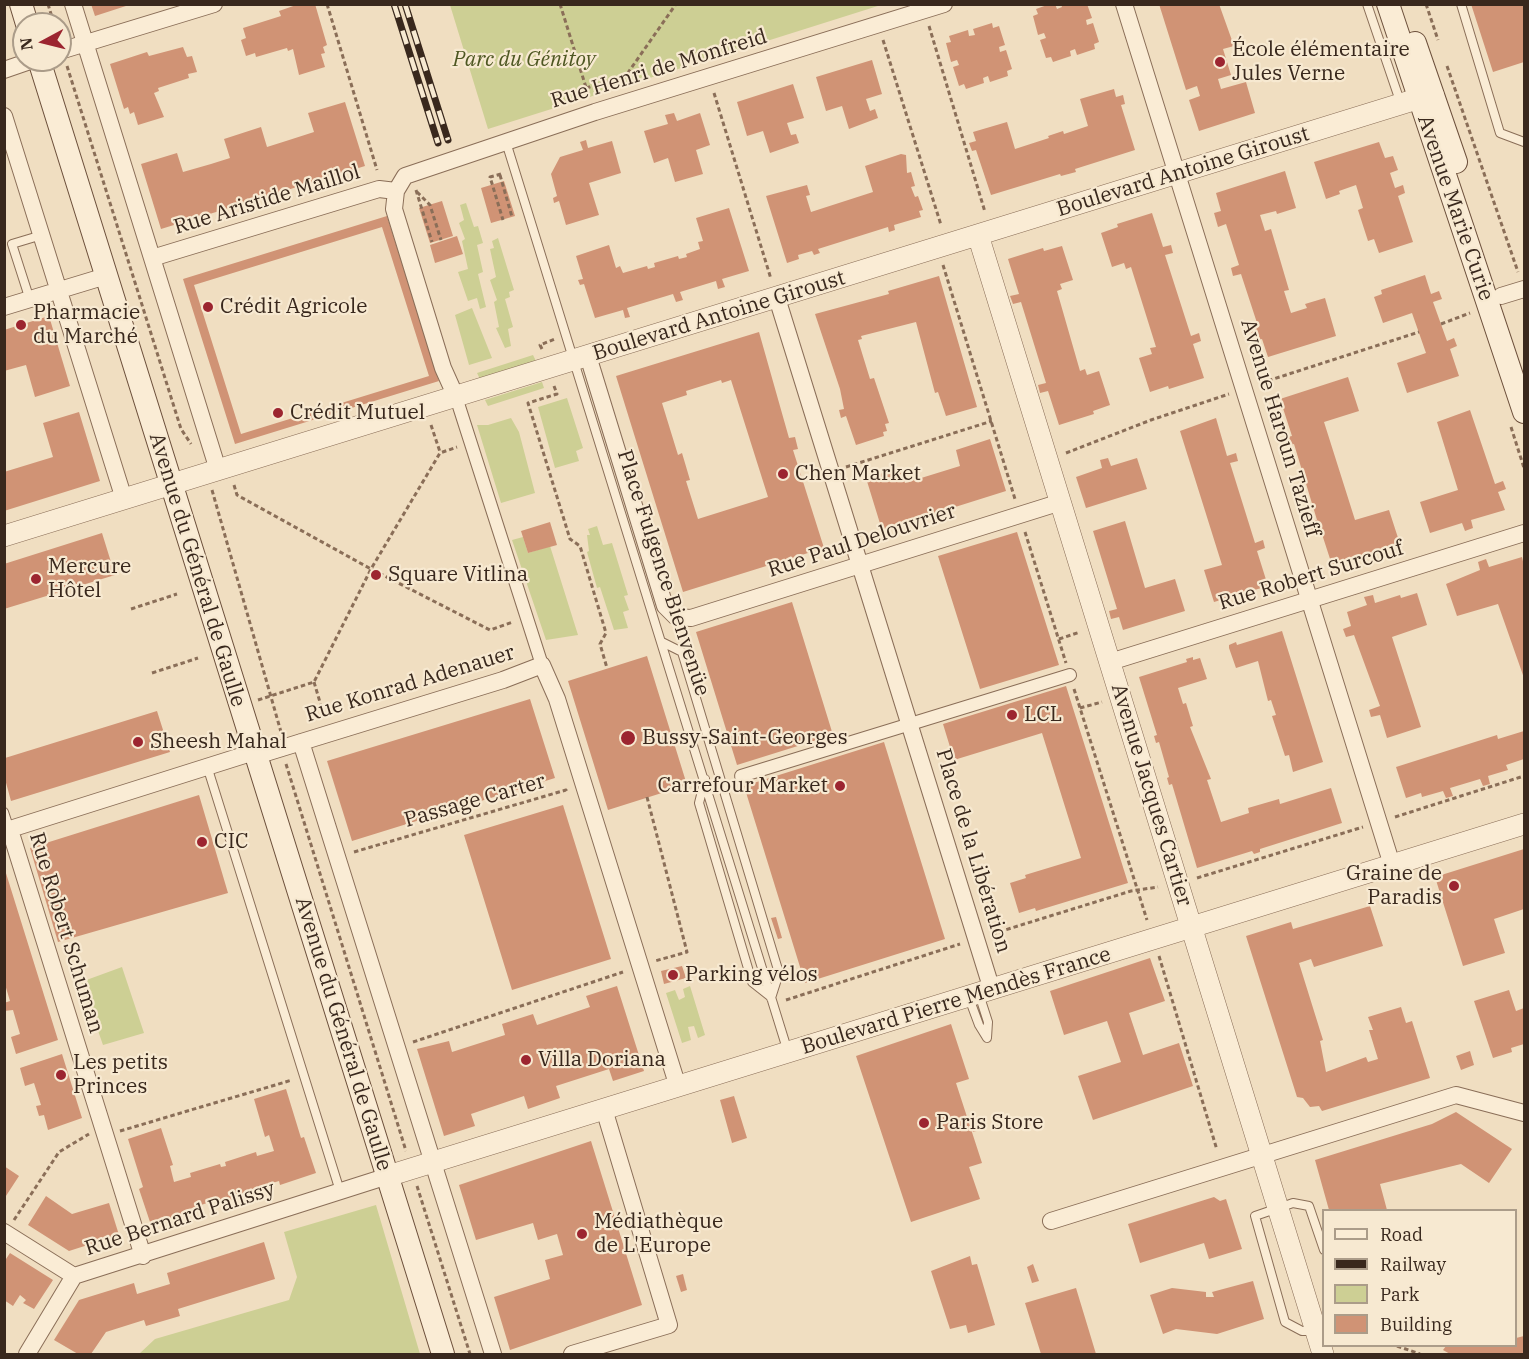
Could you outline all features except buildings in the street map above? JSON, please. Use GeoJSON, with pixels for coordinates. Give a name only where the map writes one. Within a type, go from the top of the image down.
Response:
{"type":"FeatureCollection","features":[{"type":"Feature","properties":{"kind":"main road","name":"Avenue Marie Curie"},"geometry":{"type":"LineString","coordinates":[[1388,4],[1417,99],[1524,412]]}},
{"type":"Feature","properties":{"kind":"main road","name":"Avenue Marie Curie"},"geometry":{"type":"LineString","coordinates":[[1402,4],[1417,99],[1502,296],[1524,364]]}},
{"type":"Feature","properties":{"kind":"main road","name":"Avenue du Général de Gaulle"},"geometry":{"type":"LineString","coordinates":[[43,72],[443,1354]]}},
{"type":"Feature","properties":{"kind":"street"},"geometry":{"type":"LineString","coordinates":[[73,4],[152,258],[213,472]]}},
{"type":"Feature","properties":{"kind":"street"},"geometry":{"type":"LineString","coordinates":[[72,48],[214,4]]}},
{"type":"Feature","properties":{"kind":"street","name":"Rue Henri de Monfreid"},"geometry":{"type":"LineString","coordinates":[[396,191],[401,179],[411,173],[944,4]]}},
{"type":"Feature","properties":{"kind":"street","name":"Avenue Haroun Tazieff"},"geometry":{"type":"LineString","coordinates":[[1124,4],[1392,865]]}},
{"type":"Feature","properties":{"kind":"street","name":"Boulevard Antoine Giroust"},"geometry":{"type":"LineString","coordinates":[[4,536],[1417,99]]}},
{"type":"Feature","properties":{"kind":"street"},"geometry":{"type":"LineString","coordinates":[[4,116],[124,499]]}},
{"type":"Feature","properties":{"kind":"street","name":"Rue Aristide Maillol"},"geometry":{"type":"LineString","coordinates":[[152,258],[363,194],[384,189],[396,191]]}},
{"type":"Feature","properties":{"kind":"street"},"geometry":{"type":"LineString","coordinates":[[396,191],[394,209],[401,238],[443,368],[456,397],[542,665],[557,699],[678,1087]]}},
{"type":"Feature","properties":{"kind":"street","name":"Avenue Jacques Cartier"},"geometry":{"type":"LineString","coordinates":[[985,233],[1061,502],[1261,1154],[1319,1327],[1323,1354]]}},
{"type":"Feature","properties":{"kind":"street"},"geometry":{"type":"LineString","coordinates":[[4,307],[106,276]]}},
{"type":"Feature","properties":{"kind":"street"},"geometry":{"type":"LineString","coordinates":[[1502,296],[1524,289]]}},
{"type":"Feature","properties":{"kind":"street","name":"Place de la Libération"},"geometry":{"type":"LineString","coordinates":[[777,298],[976,939],[980,994]]}},
{"type":"Feature","properties":{"kind":"street","name":"Place Fulgence Bienvenüe"},"geometry":{"type":"LineString","coordinates":[[580,359],[666,606],[676,617]]}},
{"type":"Feature","properties":{"kind":"street","name":"Rue Paul Delouvrier"},"geometry":{"type":"LineString","coordinates":[[676,617],[691,618],[1061,502]]}},
{"type":"Feature","properties":{"kind":"street","name":"Rue Robert Surcouf"},"geometry":{"type":"LineString","coordinates":[[1110,662],[1524,533]]}},
{"type":"Feature","properties":{"kind":"street","name":"Rue Konrad Adenauer"},"geometry":{"type":"LineString","coordinates":[[7,830],[207,766],[301,742],[502,680],[542,665]]}},
{"type":"Feature","properties":{"kind":"street"},"geometry":{"type":"LineString","coordinates":[[741,776],[1070,675]]}},
{"type":"Feature","properties":{"kind":"street"},"geometry":{"type":"LineString","coordinates":[[301,742],[493,1354]]}},
{"type":"Feature","properties":{"kind":"street","name":"Boulevard Pierre Mendès France"},"geometry":{"type":"LineString","coordinates":[[388,1176],[1524,824]]}},
{"type":"Feature","properties":{"kind":"street","name":"Rue Robert Schuman"},"geometry":{"type":"LineString","coordinates":[[7,830],[111,1130],[143,1256]]}},
{"type":"Feature","properties":{"kind":"street"},"geometry":{"type":"LineString","coordinates":[[1051,1221],[1456,1095],[1524,1113]]}},
{"type":"Feature","properties":{"kind":"street"},"geometry":{"type":"LineString","coordinates":[[572,1354],[669,1325],[604,1109]]}},
{"type":"Feature","properties":{"kind":"street","name":"Rue Bernard Palissy"},"geometry":{"type":"LineString","coordinates":[[27,1354],[74,1276],[143,1256],[388,1176]]}},
{"type":"Feature","properties":{"kind":"street"},"geometry":{"type":"LineString","coordinates":[[5,1233],[74,1276]]}},
{"type":"Feature","properties":{"kind":"lane"},"geometry":{"type":"LineString","coordinates":[[1367,4],[1417,99]]}},
{"type":"Feature","properties":{"kind":"lane"},"geometry":{"type":"LineString","coordinates":[[1461,4],[1500,133],[1524,142]]}},
{"type":"Feature","properties":{"kind":"lane","name":"Place Fulgence Bienvenüe"},"geometry":{"type":"LineString","coordinates":[[506,141],[565,336],[580,359],[662,642],[788,1052]]}},
{"type":"Feature","properties":{"kind":"lane"},"geometry":{"type":"LineString","coordinates":[[30,300],[12,244],[42,235]]}},
{"type":"Feature","properties":{"kind":"lane"},"geometry":{"type":"LineString","coordinates":[[662,642],[682,652],[779,973],[772,1001],[752,982],[699,803],[705,779]]}},
{"type":"Feature","properties":{"kind":"lane"},"geometry":{"type":"LineString","coordinates":[[207,766],[340,1191]]}},
{"type":"Feature","properties":{"kind":"lane"},"geometry":{"type":"LineString","coordinates":[[4,812],[7,830]]}},
{"type":"Feature","properties":{"kind":"lane"},"geometry":{"type":"LineString","coordinates":[[1278,1207],[1293,1203],[1309,1206],[1322,1247]]}},
{"type":"Feature","properties":{"kind":"path"},"geometry":{"type":"LineString","coordinates":[[327,4],[379,170],[358,178],[363,194]]}},
{"type":"Feature","properties":{"kind":"path"},"geometry":{"type":"LineString","coordinates":[[560,4],[586,88],[625,76],[674,5]]}},
{"type":"Feature","properties":{"kind":"path"},"geometry":{"type":"LineString","coordinates":[[1426,4],[1438,42]]}},
{"type":"Feature","properties":{"kind":"path"},"geometry":{"type":"LineString","coordinates":[[924,11],[985,233]]}},
{"type":"Feature","properties":{"kind":"path"},"geometry":{"type":"LineString","coordinates":[[878,24],[941,227],[943,265],[1019,515],[1148,921]]}},
{"type":"Feature","properties":{"kind":"path"},"geometry":{"type":"LineString","coordinates":[[1445,62],[1515,262]]}},
{"type":"Feature","properties":{"kind":"path"},"geometry":{"type":"LineString","coordinates":[[68,72],[181,429],[204,463],[213,472],[280,723],[281,748],[408,1156]]}},
{"type":"Feature","properties":{"kind":"path"},"geometry":{"type":"LineString","coordinates":[[709,77],[777,298]]}},
{"type":"Feature","properties":{"kind":"path"},"geometry":{"type":"LineString","coordinates":[[502,220],[490,177],[500,175],[512,217]]}},
{"type":"Feature","properties":{"kind":"path"},"geometry":{"type":"LineString","coordinates":[[417,191],[430,204],[441,240]]}},
{"type":"Feature","properties":{"kind":"path"},"geometry":{"type":"LineString","coordinates":[[422,207],[432,242]]}},
{"type":"Feature","properties":{"kind":"path"},"geometry":{"type":"LineString","coordinates":[[1441,324],[1472,312]]}},
{"type":"Feature","properties":{"kind":"path"},"geometry":{"type":"LineString","coordinates":[[565,336],[540,345],[557,394],[528,403],[570,539],[580,546],[587,568],[606,633],[600,644],[607,668]]}},
{"type":"Feature","properties":{"kind":"path"},"geometry":{"type":"LineString","coordinates":[[830,472],[992,421]]}},
{"type":"Feature","properties":{"kind":"path"},"geometry":{"type":"LineString","coordinates":[[431,425],[440,453]]}},
{"type":"Feature","properties":{"kind":"path"},"geometry":{"type":"LineString","coordinates":[[322,709],[314,682],[370,569],[440,453],[459,446]]}},
{"type":"Feature","properties":{"kind":"path"},"geometry":{"type":"LineString","coordinates":[[234,486],[237,495],[370,569],[490,630],[513,622]]}},
{"type":"Feature","properties":{"kind":"path"},"geometry":{"type":"LineString","coordinates":[[131,609],[177,594]]}},
{"type":"Feature","properties":{"kind":"path"},"geometry":{"type":"LineString","coordinates":[[152,673],[198,658]]}},
{"type":"Feature","properties":{"kind":"path"},"geometry":{"type":"LineString","coordinates":[[258,700],[314,682]]}},
{"type":"Feature","properties":{"kind":"path"},"geometry":{"type":"LineString","coordinates":[[772,1001],[1138,889],[1179,884],[1524,776]]}},
{"type":"Feature","properties":{"kind":"path","name":"Passage Carter"},"geometry":{"type":"LineString","coordinates":[[337,856],[566,790],[570,800]]}},
{"type":"Feature","properties":{"kind":"path"},"geometry":{"type":"LineString","coordinates":[[408,1043],[687,952],[648,797]]}},
{"type":"Feature","properties":{"kind":"path"},"geometry":{"type":"LineString","coordinates":[[1158,952],[1222,1167]]}},
{"type":"Feature","properties":{"kind":"path"},"geometry":{"type":"LineString","coordinates":[[5,1233],[59,1152],[91,1133],[111,1130],[297,1079]]}},
{"type":"Feature","properties":{"kind":"path"},"geometry":{"type":"LineString","coordinates":[[416,1182],[470,1354]]}},
{"type":"Feature","properties":{"kind":"path"},"geometry":{"type":"LineString","coordinates":[[1400,1347],[1420,1354]]}},
{"type":"Feature","properties":{"kind":"green space","name":"Parc du Génitoy"},"geometry":{"type":"Polygon","coordinates":[[[450,4],[881,5],[488,129],[450,4]]]}},
{"type":"Feature","properties":{"kind":"green space"},"geometry":{"type":"Polygon","coordinates":[[[466,203],[474,227],[478,226],[483,243],[477,245],[483,272],[478,274],[486,307],[480,309],[477,298],[468,301],[458,272],[468,269],[462,241],[465,239],[459,223],[464,220],[460,205],[466,203]]]}},
{"type":"Feature","properties":{"kind":"green space"},"geometry":{"type":"Polygon","coordinates":[[[498,238],[514,290],[509,292],[510,297],[505,299],[513,327],[508,329],[511,346],[505,348],[496,328],[499,327],[494,302],[497,300],[490,280],[496,277],[490,249],[494,248],[492,241],[498,238]]]}},
{"type":"Feature","properties":{"kind":"green space"},"geometry":{"type":"Polygon","coordinates":[[[472,308],[492,358],[469,365],[455,315],[472,308]]]}},
{"type":"Feature","properties":{"kind":"green space"},"geometry":{"type":"Polygon","coordinates":[[[533,355],[536,361],[480,379],[477,373],[533,355]]]}},
{"type":"Feature","properties":{"kind":"green space"},"geometry":{"type":"Polygon","coordinates":[[[542,382],[544,388],[488,406],[485,400],[542,382]]]}},
{"type":"Feature","properties":{"kind":"green space"},"geometry":{"type":"Polygon","coordinates":[[[567,398],[583,448],[576,451],[579,461],[555,468],[538,407],[567,398]]]}},
{"type":"Feature","properties":{"kind":"green space"},"geometry":{"type":"Polygon","coordinates":[[[511,418],[519,432],[535,493],[501,503],[477,425],[488,425],[511,418]]]}},
{"type":"Feature","properties":{"kind":"green space"},"geometry":{"type":"Polygon","coordinates":[[[597,526],[603,545],[612,543],[628,595],[624,596],[629,610],[623,612],[628,628],[614,630],[600,587],[597,588],[587,552],[589,551],[587,535],[590,535],[588,529],[597,526]]]}},
{"type":"Feature","properties":{"kind":"green space"},"geometry":{"type":"Polygon","coordinates":[[[523,537],[528,553],[550,546],[578,635],[546,640],[512,540],[523,537]]]}},
{"type":"Feature","properties":{"kind":"green space"},"geometry":{"type":"Polygon","coordinates":[[[122,967],[144,1033],[103,1045],[81,982],[122,967]]]}},
{"type":"Feature","properties":{"kind":"green space"},"geometry":{"type":"Polygon","coordinates":[[[690,986],[705,1035],[698,1038],[694,1026],[688,1027],[691,1040],[682,1043],[666,993],[675,990],[679,1000],[685,997],[683,989],[690,986]]]}},
{"type":"Feature","properties":{"kind":"green space"},"geometry":{"type":"Polygon","coordinates":[[[376,1205],[420,1354],[139,1354],[155,1339],[289,1300],[297,1277],[284,1232],[376,1205]]]}},
{"type":"Feature","properties":{"kind":"railway"},"geometry":{"type":"LineString","coordinates":[[394,4],[438,143]]}},
{"type":"Feature","properties":{"kind":"railway"},"geometry":{"type":"LineString","coordinates":[[405,4],[448,140]]}},
{"type":"Feature","properties":{"kind":"place","name":"École élémentaire Jules Verne"},"geometry":{"type":"Point","coordinates":[1220,62]}},
{"type":"Feature","properties":{"kind":"place","name":"Crédit Agricole"},"geometry":{"type":"Point","coordinates":[208,307]}},
{"type":"Feature","properties":{"kind":"place","name":"Pharmacie du Marché"},"geometry":{"type":"Point","coordinates":[21,325]}},
{"type":"Feature","properties":{"kind":"place","name":"Crédit Mutuel"},"geometry":{"type":"Point","coordinates":[278,413]}},
{"type":"Feature","properties":{"kind":"place","name":"Chen Market"},"geometry":{"type":"Point","coordinates":[783,474]}},
{"type":"Feature","properties":{"kind":"place","name":"Square Vitlina"},"geometry":{"type":"Point","coordinates":[376,575]}},
{"type":"Feature","properties":{"kind":"place","name":"Mercure Hôtel"},"geometry":{"type":"Point","coordinates":[36,579]}},
{"type":"Feature","properties":{"kind":"place","name":"LCL"},"geometry":{"type":"Point","coordinates":[1012,715]}},
{"type":"Feature","properties":{"kind":"place","name":"Bussy-Saint-Georges"},"geometry":{"type":"Point","coordinates":[628,738]}},
{"type":"Feature","properties":{"kind":"place","name":"Sheesh Mahal"},"geometry":{"type":"Point","coordinates":[138,742]}},
{"type":"Feature","properties":{"kind":"place","name":"Carrefour Market"},"geometry":{"type":"Point","coordinates":[840,786]}},
{"type":"Feature","properties":{"kind":"place","name":"CIC"},"geometry":{"type":"Point","coordinates":[202,842]}},
{"type":"Feature","properties":{"kind":"place","name":"Graine de Paradis"},"geometry":{"type":"Point","coordinates":[1454,886]}},
{"type":"Feature","properties":{"kind":"place","name":"Parking vélos"},"geometry":{"type":"Point","coordinates":[673,975]}},
{"type":"Feature","properties":{"kind":"place","name":"Villa Doriana"},"geometry":{"type":"Point","coordinates":[526,1060]}},
{"type":"Feature","properties":{"kind":"place","name":"Les petits Princes"},"geometry":{"type":"Point","coordinates":[61,1075]}},
{"type":"Feature","properties":{"kind":"place","name":"Paris Store"},"geometry":{"type":"Point","coordinates":[924,1123]}},
{"type":"Feature","properties":{"kind":"place","name":"Médiathèque de L'Europe"},"geometry":{"type":"Point","coordinates":[582,1234]}}]}
